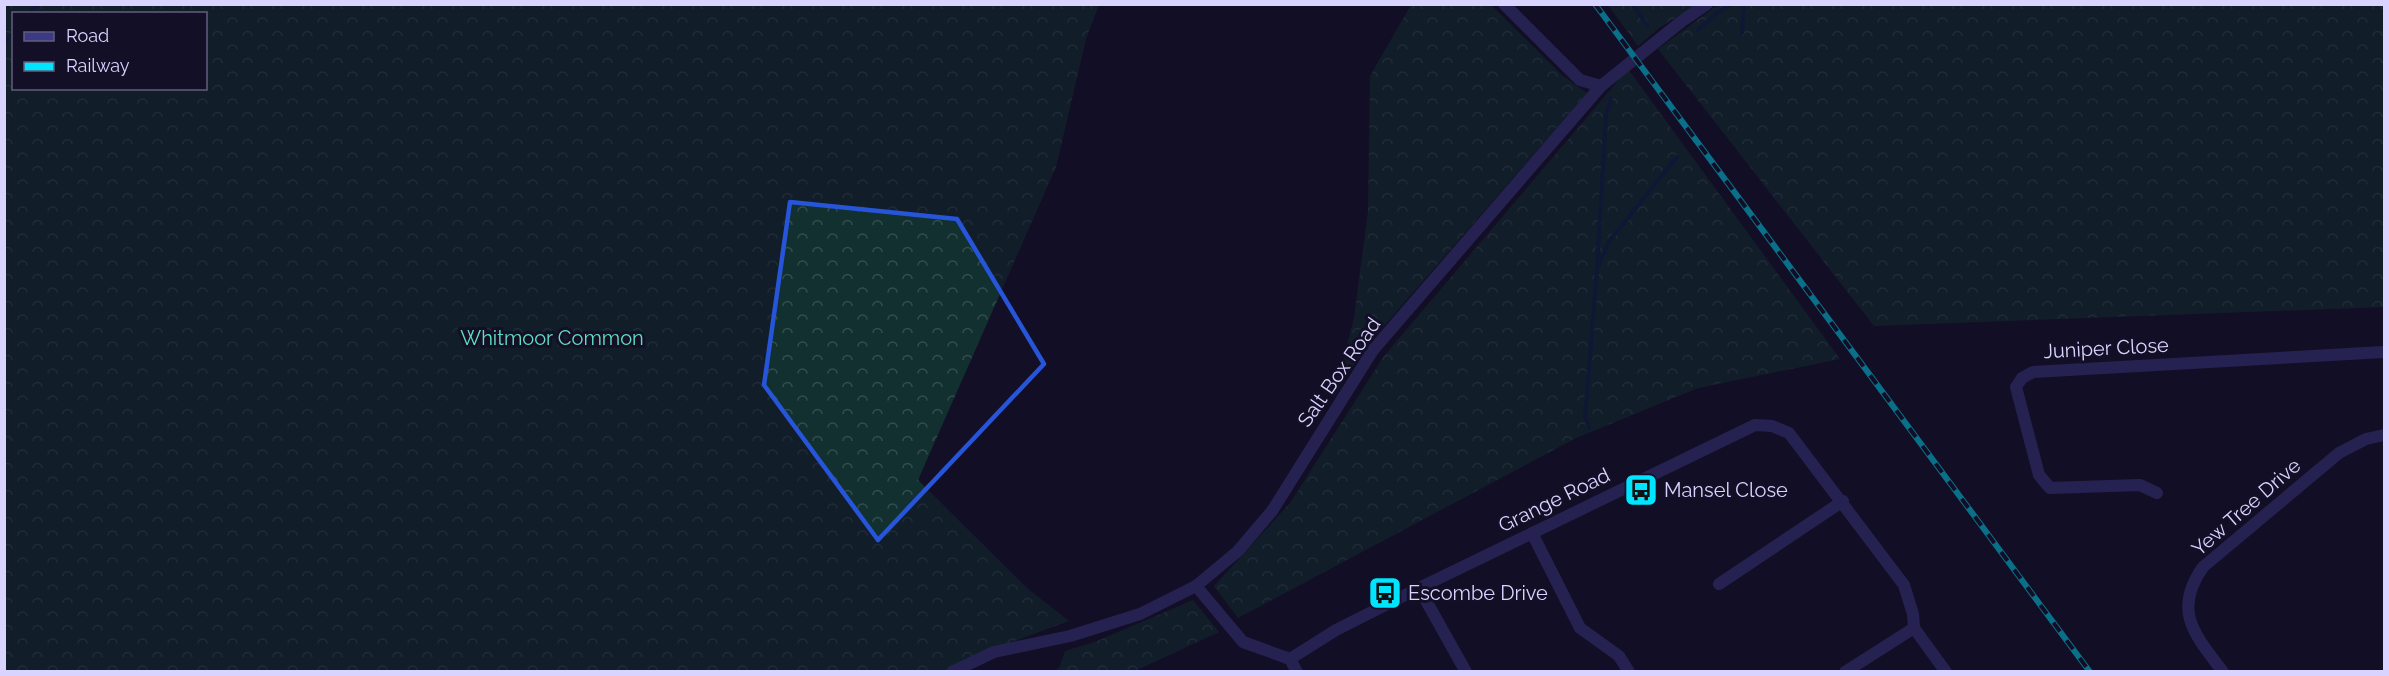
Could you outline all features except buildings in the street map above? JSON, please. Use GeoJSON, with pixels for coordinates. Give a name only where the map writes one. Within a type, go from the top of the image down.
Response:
{"type":"FeatureCollection","features":[{"type":"Feature","properties":{"kind":"street"},"geometry":{"type":"LineString","coordinates":[[1504,4],[1580,80],[1601,86]]}},
{"type":"Feature","properties":{"kind":"street","name":"Salt Box Road"},"geometry":{"type":"LineString","coordinates":[[952,672],[994,652],[1104,627],[1160,605],[1197,586],[1238,551],[1272,511],[1373,350],[1601,86],[1682,21],[1707,4]]}},
{"type":"Feature","properties":{"kind":"street","name":"Juniper Close"},"geometry":{"type":"LineString","coordinates":[[2157,493],[2140,485],[2050,488],[2039,475],[2016,387],[2022,378],[2033,372],[2385,352]]}},
{"type":"Feature","properties":{"kind":"street","name":"Grange Road"},"geometry":{"type":"LineString","coordinates":[[1290,659],[1336,630],[1532,533],[1755,426],[1772,426],[1789,433],[1843,501],[1904,585],[1913,614],[1914,628],[1946,672]]}},
{"type":"Feature","properties":{"kind":"street","name":"Yew Tree Drive"},"geometry":{"type":"LineString","coordinates":[[2223,672],[2190,626],[2187,606],[2191,584],[2203,567],[2339,453],[2367,439],[2385,435]]}},
{"type":"Feature","properties":{"kind":"street"},"geometry":{"type":"LineString","coordinates":[[1719,584],[1843,501]]}},
{"type":"Feature","properties":{"kind":"street"},"geometry":{"type":"LineString","coordinates":[[1532,533],[1580,628],[1618,656],[1629,672]]}},
{"type":"Feature","properties":{"kind":"street"},"geometry":{"type":"LineString","coordinates":[[1197,586],[1243,642],[1290,659],[1297,672]]}},
{"type":"Feature","properties":{"kind":"street"},"geometry":{"type":"LineString","coordinates":[[1419,588],[1466,672]]}},
{"type":"Feature","properties":{"kind":"street"},"geometry":{"type":"LineString","coordinates":[[1845,672],[1914,628]]}},
{"type":"Feature","properties":{"kind":"highlighted area"},"geometry":{"type":"Polygon","coordinates":[[[790,202],[957,219],[1044,364],[878,540],[764,385],[790,202]]]}},
{"type":"Feature","properties":{"kind":"green space"},"geometry":{"type":"Polygon","coordinates":[[[1719,4],[2384,5],[2384,307],[1874,326],[1658,49],[1719,4]]]}},
{"type":"Feature","properties":{"kind":"green space","name":"Whitmoor Common"},"geometry":{"type":"Polygon","coordinates":[[[4,5],[1099,5],[1086,39],[1056,167],[918,480],[1028,589],[1069,621],[977,655],[950,671],[5,671],[4,5]]]}},
{"type":"Feature","properties":{"kind":"green space"},"geometry":{"type":"Polygon","coordinates":[[[1411,5],[1491,5],[1563,76],[1587,93],[1370,342],[1338,388],[1331,384],[1344,357],[1354,318],[1368,211],[1370,76],[1411,5]]]}},
{"type":"Feature","properties":{"kind":"green space"},"geometry":{"type":"Polygon","coordinates":[[[1608,5],[1697,5],[1659,28],[1638,46],[1608,5]]]}},
{"type":"Feature","properties":{"kind":"green space"},"geometry":{"type":"Polygon","coordinates":[[[1628,69],[1840,359],[1698,388],[1576,438],[1238,618],[1214,586],[1290,503],[1384,356],[1628,69]]]}},
{"type":"Feature","properties":{"kind":"green space"},"geometry":{"type":"Polygon","coordinates":[[[1193,600],[1219,632],[1135,671],[1055,671],[1060,666],[1065,651],[1097,641],[1193,600]]]}},
{"type":"Feature","properties":{"kind":"waterway"},"geometry":{"type":"LineString","coordinates":[[31,12],[37,4]]}},
{"type":"Feature","properties":{"kind":"waterway"},"geometry":{"type":"LineString","coordinates":[[1632,4],[1648,26]]}},
{"type":"Feature","properties":{"kind":"waterway"},"geometry":{"type":"LineString","coordinates":[[1698,30],[1718,12],[1732,4]]}},
{"type":"Feature","properties":{"kind":"waterway"},"geometry":{"type":"LineString","coordinates":[[1742,33],[1744,4]]}},
{"type":"Feature","properties":{"kind":"waterway"},"geometry":{"type":"LineString","coordinates":[[4,43],[12,35]]}},
{"type":"Feature","properties":{"kind":"waterway"},"geometry":{"type":"LineString","coordinates":[[1597,269],[1606,115],[1611,98]]}},
{"type":"Feature","properties":{"kind":"waterway"},"geometry":{"type":"LineString","coordinates":[[1589,428],[1585,417],[1597,269],[1609,241],[1677,157]]}},
{"type":"Feature","properties":{"kind":"railway"},"geometry":{"type":"LineString","coordinates":[[1595,4],[2090,672]]}},
{"type":"Feature","properties":{"kind":"place","name":"Mansel Close"},"geometry":{"type":"Point","coordinates":[1641,490]}},
{"type":"Feature","properties":{"kind":"place","name":"Escombe Drive"},"geometry":{"type":"Point","coordinates":[1385,593]}}]}
